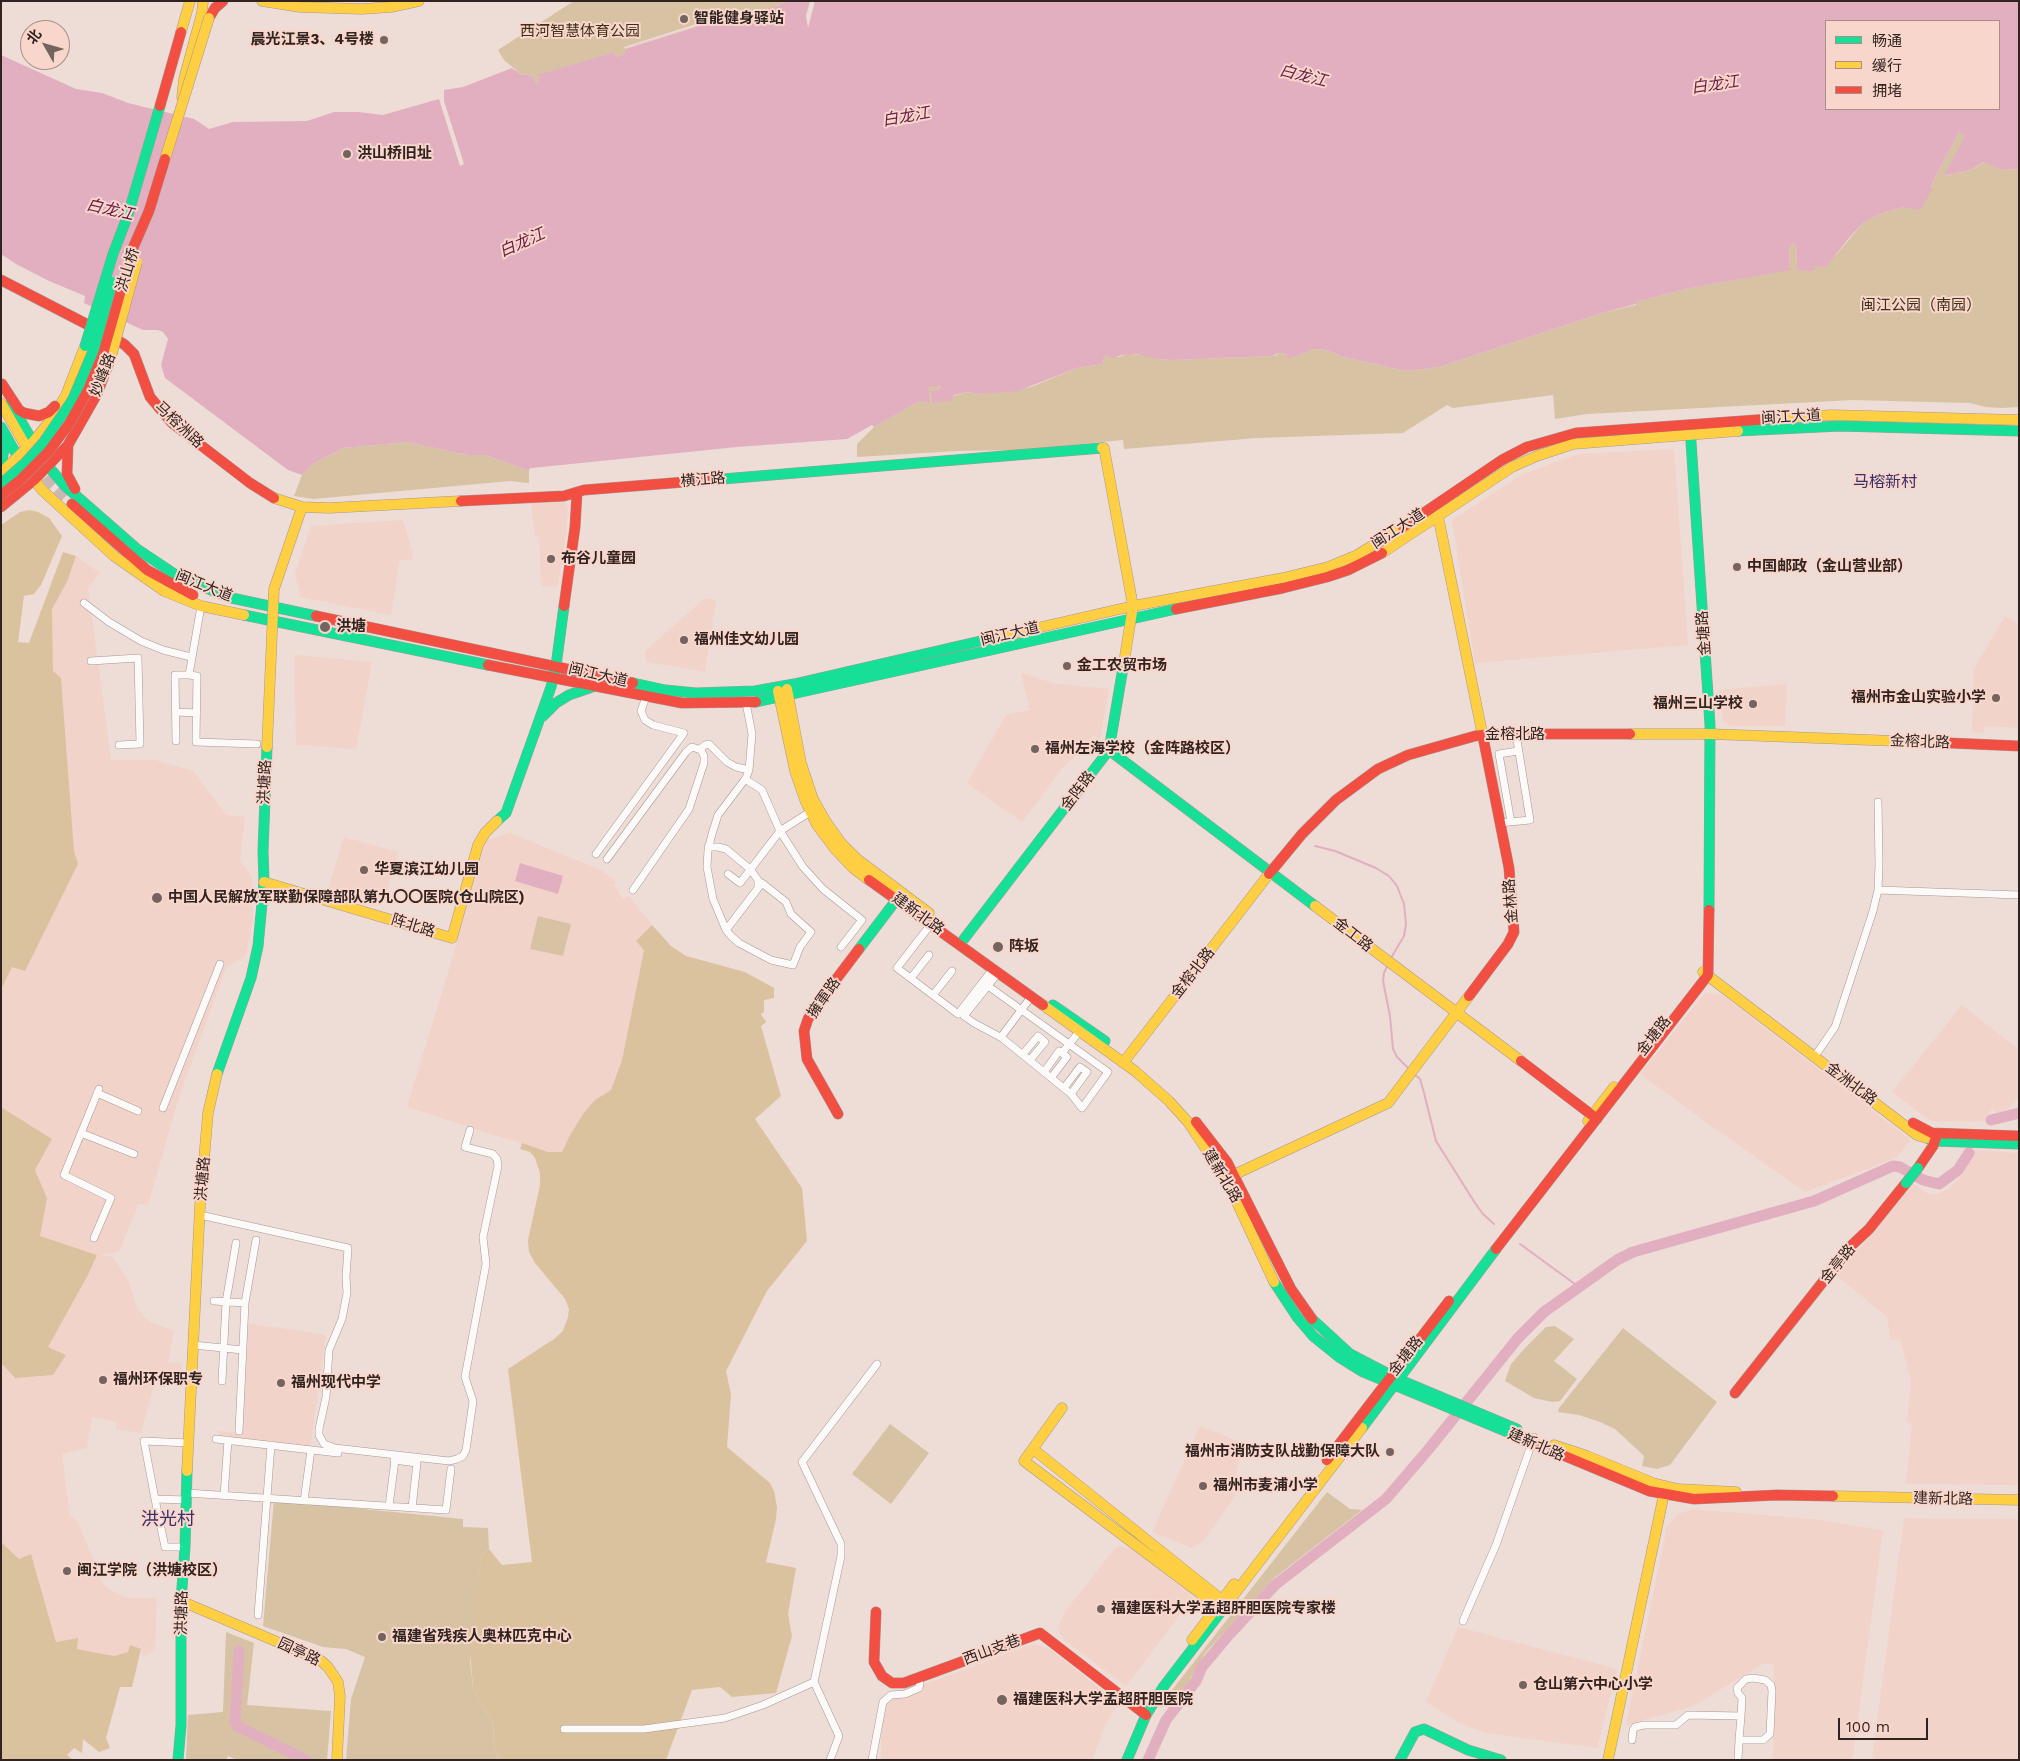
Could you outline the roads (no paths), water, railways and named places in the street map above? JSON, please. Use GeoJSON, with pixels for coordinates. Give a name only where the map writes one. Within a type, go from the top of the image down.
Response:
{"type":"FeatureCollection","features":[{"type":"Feature","properties":{"kind":"main road"},"geometry":{"type":"LineString","coordinates":[[181,106],[184,79],[202,13],[203,1]]}},
{"type":"Feature","properties":{"kind":"main road","name":"洪山桥"},"geometry":{"type":"LineString","coordinates":[[1,495],[20,480],[48,452],[69,424],[82,402],[102,354],[133,248],[149,211],[209,18],[215,8],[223,1]]}},
{"type":"Feature","properties":{"kind":"main road"},"geometry":{"type":"LineString","coordinates":[[262,1],[300,7],[362,9],[391,7],[419,1]]}},
{"type":"Feature","properties":{"kind":"main road"},"geometry":{"type":"LineString","coordinates":[[333,1],[376,1]]}},
{"type":"Feature","properties":{"kind":"main road","name":"洪山桥"},"geometry":{"type":"LineString","coordinates":[[72,376],[85,346],[113,254],[128,215],[190,2]]}},
{"type":"Feature","properties":{"kind":"main road","name":"妙峰路"},"geometry":{"type":"LineString","coordinates":[[1,507],[34,480],[68,445],[91,407],[111,357],[141,248],[149,211]]}},
{"type":"Feature","properties":{"kind":"main road"},"geometry":{"type":"LineString","coordinates":[[1,484],[25,463],[43,443],[66,412],[80,386],[94,349],[106,308],[128,215]]}},
{"type":"Feature","properties":{"kind":"main road","name":"马榕洲路"},"geometry":{"type":"LineString","coordinates":[[1,280],[126,345],[137,360],[150,397],[172,423],[255,487],[284,503],[302,507]]}},
{"type":"Feature","properties":{"kind":"main road"},"geometry":{"type":"LineString","coordinates":[[2,384],[19,410],[29,415],[39,416],[52,409],[72,376]]}},
{"type":"Feature","properties":{"kind":"main road"},"geometry":{"type":"LineString","coordinates":[[1,473],[18,457],[26,443],[60,406],[69,388],[72,376]]}},
{"type":"Feature","properties":{"kind":"main road"},"geometry":{"type":"LineString","coordinates":[[2,384],[17,415],[26,443]]}},
{"type":"Feature","properties":{"kind":"main road"},"geometry":{"type":"LineString","coordinates":[[1,403],[26,443]]}},
{"type":"Feature","properties":{"kind":"main road"},"geometry":{"type":"LineString","coordinates":[[1,410],[26,443]]}},
{"type":"Feature","properties":{"kind":"main road","name":"闽江大道"},"geometry":{"type":"LineString","coordinates":[[241,614],[646,697],[682,703],[746,703],[783,691],[1298,575],[1343,562],[1385,539],[1502,460],[1542,442],[1576,433],[1690,423],[1858,415],[2019,420]]}},
{"type":"Feature","properties":{"kind":"main road","name":"金塘路"},"geometry":{"type":"LineString","coordinates":[[1120,1760],[1155,1688],[1392,1381],[1442,1322],[1707,969],[1710,734],[1690,423]]}},
{"type":"Feature","properties":{"kind":"main road","name":"闽江大道"},"geometry":{"type":"LineString","coordinates":[[1133,611],[1283,588],[1336,574],[1378,556],[1512,467],[1546,452],[1573,444],[1690,434],[1849,426],[2019,431]]}},
{"type":"Feature","properties":{"kind":"main road"},"geometry":{"type":"LineString","coordinates":[[1,427],[34,480],[56,503],[128,566],[164,591],[201,606],[241,614]]}},
{"type":"Feature","properties":{"kind":"main road"},"geometry":{"type":"LineString","coordinates":[[1,440],[4,449],[1,466]]}},
{"type":"Feature","properties":{"kind":"main road","name":"闽江大道"},"geometry":{"type":"LineString","coordinates":[[26,443],[66,486],[92,510],[115,531],[160,566],[190,582],[227,597],[678,692],[732,693],[783,691]]}},
{"type":"Feature","properties":{"kind":"main road"},"geometry":{"type":"LineString","coordinates":[[68,445],[66,470],[69,480],[92,510]]}},
{"type":"Feature","properties":{"kind":"main road","name":"横江路"},"geometry":{"type":"LineString","coordinates":[[302,507],[329,508],[564,496],[584,490],[1104,448],[1133,611]]}},
{"type":"Feature","properties":{"kind":"main road","name":"阵北路"},"geometry":{"type":"LineString","coordinates":[[264,882],[452,938],[478,845],[485,833],[506,813],[554,678],[577,493]]}},
{"type":"Feature","properties":{"kind":"main road"},"geometry":{"type":"LineString","coordinates":[[227,597],[192,591],[156,572],[73,503],[123,551],[154,575],[191,595],[241,614]]}},
{"type":"Feature","properties":{"kind":"main road","name":"洪塘路"},"geometry":{"type":"LineString","coordinates":[[178,1760],[182,1707],[181,1601],[185,1547],[188,1443],[200,1216],[211,1094],[254,968],[260,934],[264,882],[263,851],[272,606],[274,589],[302,507]]}},
{"type":"Feature","properties":{"kind":"main road","name":"金林路"},"geometry":{"type":"LineString","coordinates":[[1230,1176],[1383,1106],[1395,1095],[1457,1013],[1508,944],[1514,932],[1510,883],[1500,823],[1438,516]]}},
{"type":"Feature","properties":{"kind":"main road","name":"金阵路"},"geometry":{"type":"LineString","coordinates":[[964,940],[1109,750],[1133,611]]}},
{"type":"Feature","properties":{"kind":"main road"},"geometry":{"type":"LineString","coordinates":[[538,723],[548,711],[562,700],[581,690],[596,686]]}},
{"type":"Feature","properties":{"kind":"main road","name":"建新北路"},"geometry":{"type":"LineString","coordinates":[[783,691],[795,771],[810,812],[825,837],[845,860],[964,940],[1167,1089],[1193,1118],[1230,1176],[1283,1275],[1308,1315],[1322,1331],[1350,1354],[1392,1381],[1533,1440],[1587,1456],[1653,1483],[1665,1490],[1678,1489],[1777,1496],[2019,1500]]}},
{"type":"Feature","properties":{"kind":"main road","name":"建新北路"},"geometry":{"type":"LineString","coordinates":[[783,691],[801,763],[813,799],[826,822],[850,852],[931,924],[1079,1032],[1125,1060]]}},
{"type":"Feature","properties":{"kind":"main road","name":"金榕北路"},"geometry":{"type":"LineString","coordinates":[[1125,1060],[1293,844],[1328,807],[1366,777],[1408,755],[1483,734],[1710,734],[2019,746]]}},
{"type":"Feature","properties":{"kind":"main road","name":"金工路"},"geometry":{"type":"LineString","coordinates":[[1109,750],[1595,1118]]}},
{"type":"Feature","properties":{"kind":"main road","name":"擁軍路"},"geometry":{"type":"LineString","coordinates":[[838,1114],[806,1059],[804,1031],[816,1006],[899,896]]}},
{"type":"Feature","properties":{"kind":"main road","name":"金洲北路"},"geometry":{"type":"LineString","coordinates":[[1707,969],[1817,1054],[1936,1138],[2019,1144]]}},
{"type":"Feature","properties":{"kind":"main road","name":"金洲北路"},"geometry":{"type":"LineString","coordinates":[[1936,1138],[2019,1136]]}},
{"type":"Feature","properties":{"kind":"main road","name":"金亭路"},"geometry":{"type":"LineString","coordinates":[[1735,1393],[1852,1246],[1869,1229],[1918,1168],[1936,1138]]}},
{"type":"Feature","properties":{"kind":"main road","name":"金塘路"},"geometry":{"type":"LineString","coordinates":[[1127,1760],[1144,1712],[1392,1381]]}},
{"type":"Feature","properties":{"kind":"main road"},"geometry":{"type":"LineString","coordinates":[[1062,1408],[1024,1461],[1220,1603]]}},
{"type":"Feature","properties":{"kind":"main road"},"geometry":{"type":"LineString","coordinates":[[1033,1449],[1220,1603]]}},
{"type":"Feature","properties":{"kind":"main road"},"geometry":{"type":"LineString","coordinates":[[1608,1760],[1665,1490]]}},
{"type":"Feature","properties":{"kind":"main road","name":"园亭路"},"geometry":{"type":"LineString","coordinates":[[181,1601],[320,1660],[328,1667],[336,1677],[340,1696],[337,1760]]}},
{"type":"Feature","properties":{"kind":"main road","name":"西山支巷"},"geometry":{"type":"LineString","coordinates":[[876,1612],[874,1656],[878,1672],[886,1680],[897,1684],[918,1678],[1040,1633],[1144,1712]]}},
{"type":"Feature","properties":{"kind":"main road"},"geometry":{"type":"LineString","coordinates":[[1400,1760],[1415,1732],[1424,1729],[1468,1750],[1501,1760]]}},
{"type":"Feature","properties":{"kind":"street"},"geometry":{"type":"LineString","coordinates":[[84,603],[109,622],[141,641],[163,650],[192,657]]}},
{"type":"Feature","properties":{"kind":"street"},"geometry":{"type":"LineString","coordinates":[[189,675],[201,606]]}},
{"type":"Feature","properties":{"kind":"street"},"geometry":{"type":"LineString","coordinates":[[91,661],[138,658],[140,744],[119,745]]}},
{"type":"Feature","properties":{"kind":"street"},"geometry":{"type":"LineString","coordinates":[[176,741],[176,675],[189,675],[198,676],[196,742],[256,744]]}},
{"type":"Feature","properties":{"kind":"street"},"geometry":{"type":"LineString","coordinates":[[596,854],[684,732],[653,724],[646,720],[641,711],[646,697]]}},
{"type":"Feature","properties":{"kind":"street"},"geometry":{"type":"LineString","coordinates":[[726,930],[762,883],[786,902],[791,914],[811,932],[800,947],[793,965],[771,960],[734,940],[726,930],[710,890],[708,847],[718,815],[745,779],[749,770],[752,734],[746,703]]}},
{"type":"Feature","properties":{"kind":"street"},"geometry":{"type":"LineString","coordinates":[[176,712],[197,713]]}},
{"type":"Feature","properties":{"kind":"street"},"geometry":{"type":"LineString","coordinates":[[1500,823],[1530,820],[1516,734]]}},
{"type":"Feature","properties":{"kind":"street"},"geometry":{"type":"LineString","coordinates":[[700,749],[705,744],[708,744],[727,762],[749,770]]}},
{"type":"Feature","properties":{"kind":"street"},"geometry":{"type":"LineString","coordinates":[[607,859],[686,752],[692,748],[700,749]]}},
{"type":"Feature","properties":{"kind":"street"},"geometry":{"type":"LineString","coordinates":[[633,890],[689,809],[704,763],[704,756],[700,749]]}},
{"type":"Feature","properties":{"kind":"street"},"geometry":{"type":"LineString","coordinates":[[1511,822],[1499,754],[1518,751]]}},
{"type":"Feature","properties":{"kind":"street"},"geometry":{"type":"LineString","coordinates":[[745,779],[762,790],[780,831],[793,853],[817,882],[831,896],[862,920],[841,947]]}},
{"type":"Feature","properties":{"kind":"street"},"geometry":{"type":"LineString","coordinates":[[1817,1054],[1835,1027],[1873,911],[1878,890],[1878,802]]}},
{"type":"Feature","properties":{"kind":"street"},"geometry":{"type":"LineString","coordinates":[[728,874],[740,883],[780,831],[810,812]]}},
{"type":"Feature","properties":{"kind":"street"},"geometry":{"type":"LineString","coordinates":[[708,847],[726,849],[750,869],[758,880],[758,888]]}},
{"type":"Feature","properties":{"kind":"street"},"geometry":{"type":"LineString","coordinates":[[1878,890],[2019,895]]}},
{"type":"Feature","properties":{"kind":"street"},"geometry":{"type":"LineString","coordinates":[[931,924],[897,968],[958,1014],[995,971]]}},
{"type":"Feature","properties":{"kind":"street"},"geometry":{"type":"LineString","coordinates":[[911,978],[929,955]]}},
{"type":"Feature","properties":{"kind":"street"},"geometry":{"type":"LineString","coordinates":[[163,1108],[220,964]]}},
{"type":"Feature","properties":{"kind":"street"},"geometry":{"type":"LineString","coordinates":[[988,986],[1108,1072],[1082,1108],[1071,1094],[1001,1037],[974,1024],[964,1016],[988,986],[995,971]]}},
{"type":"Feature","properties":{"kind":"street"},"geometry":{"type":"LineString","coordinates":[[933,995],[952,972]]}},
{"type":"Feature","properties":{"kind":"street"},"geometry":{"type":"LineString","coordinates":[[1001,1037],[1031,997]]}},
{"type":"Feature","properties":{"kind":"street"},"geometry":{"type":"LineString","coordinates":[[1062,1053],[1079,1032]]}},
{"type":"Feature","properties":{"kind":"street"},"geometry":{"type":"LineString","coordinates":[[1022,1054],[1038,1036],[1045,1042],[1030,1060]]}},
{"type":"Feature","properties":{"kind":"street"},"geometry":{"type":"LineString","coordinates":[[1044,1072],[1059,1051],[1067,1057],[1051,1078]]}},
{"type":"Feature","properties":{"kind":"street"},"geometry":{"type":"LineString","coordinates":[[1064,1088],[1080,1067],[1087,1072],[1071,1094]]}},
{"type":"Feature","properties":{"kind":"street"},"geometry":{"type":"LineString","coordinates":[[94,1238],[111,1198],[64,1175],[98,1091],[138,1111]]}},
{"type":"Feature","properties":{"kind":"street"},"geometry":{"type":"LineString","coordinates":[[200,1216],[348,1248],[347,1293],[342,1320],[329,1350],[325,1403],[319,1429],[319,1435],[324,1444],[335,1448],[449,1461],[457,1460],[463,1456],[466,1450],[473,1401],[465,1377],[486,1264],[483,1237],[498,1166],[497,1159],[493,1154],[464,1147],[470,1130]]}},
{"type":"Feature","properties":{"kind":"street"},"geometry":{"type":"LineString","coordinates":[[81,1133],[134,1154]]}},
{"type":"Feature","properties":{"kind":"street"},"geometry":{"type":"LineString","coordinates":[[239,1431],[245,1304],[256,1240]]}},
{"type":"Feature","properties":{"kind":"street"},"geometry":{"type":"LineString","coordinates":[[222,1381],[226,1302],[236,1243]]}},
{"type":"Feature","properties":{"kind":"street"},"geometry":{"type":"LineString","coordinates":[[214,1301],[245,1304]]}},
{"type":"Feature","properties":{"kind":"street"},"geometry":{"type":"LineString","coordinates":[[193,1345],[243,1350]]}},
{"type":"Feature","properties":{"kind":"street"},"geometry":{"type":"LineString","coordinates":[[830,1760],[839,1736],[814,1682],[840,1556],[840,1544],[802,1462],[877,1364]]}},
{"type":"Feature","properties":{"kind":"street"},"geometry":{"type":"LineString","coordinates":[[216,1438],[417,1462],[412,1508]]}},
{"type":"Feature","properties":{"kind":"street"},"geometry":{"type":"LineString","coordinates":[[224,1496],[228,1440]]}},
{"type":"Feature","properties":{"kind":"street"},"geometry":{"type":"LineString","coordinates":[[1463,1621],[1496,1545],[1533,1440]]}},
{"type":"Feature","properties":{"kind":"street"},"geometry":{"type":"LineString","coordinates":[[185,1547],[165,1547],[144,1441],[188,1443]]}},
{"type":"Feature","properties":{"kind":"street"},"geometry":{"type":"LineString","coordinates":[[258,1616],[271,1445]]}},
{"type":"Feature","properties":{"kind":"street"},"geometry":{"type":"LineString","coordinates":[[304,1501],[311,1450]]}},
{"type":"Feature","properties":{"kind":"street"},"geometry":{"type":"LineString","coordinates":[[389,1506],[395,1460]]}},
{"type":"Feature","properties":{"kind":"street"},"geometry":{"type":"LineString","coordinates":[[155,1500],[224,1496],[446,1510],[451,1470]]}},
{"type":"Feature","properties":{"kind":"street"},"geometry":{"type":"LineString","coordinates":[[872,1760],[883,1702],[891,1695],[905,1694],[919,1688],[918,1678]]}},
{"type":"Feature","properties":{"kind":"street"},"geometry":{"type":"LineString","coordinates":[[1738,1760],[1739,1740],[1742,1698],[1737,1691],[1738,1686],[1749,1678],[1761,1678],[1768,1682],[1772,1691],[1770,1734],[1763,1740],[1739,1740]]}},
{"type":"Feature","properties":{"kind":"street"},"geometry":{"type":"LineString","coordinates":[[564,1729],[644,1730],[725,1718],[763,1705],[814,1682]]}},
{"type":"Feature","properties":{"kind":"street"},"geometry":{"type":"LineString","coordinates":[[1632,1740],[1633,1730],[1641,1725],[1676,1725],[1686,1716],[1692,1714],[1741,1716]]}},
{"type":"Feature","properties":{"kind":"water","name":"白龙江"},"geometry":{"type":"Polygon","coordinates":[[[785,1],[810,1],[806,16],[808,28],[815,1],[2019,1],[2019,169],[2002,170],[1984,162],[1970,170],[1944,176],[1965,136],[1959,132],[1930,187],[1933,188],[1920,210],[1903,207],[1879,214],[1863,223],[1826,267],[1816,266],[1813,271],[1799,270],[1797,267],[1796,246],[1793,243],[1789,248],[1790,270],[1685,289],[1636,302],[1636,304],[1602,313],[1439,367],[1401,370],[1343,357],[1326,350],[1314,349],[1288,359],[1286,354],[1279,353],[1272,356],[1172,360],[1156,359],[1137,354],[1112,358],[1107,355],[1104,357],[1103,364],[1077,368],[1018,391],[980,394],[966,392],[954,395],[950,401],[932,403],[930,391],[940,389],[940,386],[928,387],[930,403],[920,401],[874,427],[872,425],[847,439],[737,447],[532,468],[529,471],[486,455],[467,455],[407,442],[343,448],[313,464],[302,475],[288,470],[165,378],[161,365],[168,339],[163,332],[143,330],[84,303],[85,296],[49,281],[1,254],[1,55],[20,64],[20,70],[34,70],[76,89],[102,93],[128,103],[194,119],[209,129],[233,122],[307,121],[334,112],[383,115],[439,99],[460,166],[464,164],[444,101],[444,90],[463,87],[512,68],[521,74],[533,76],[535,83],[539,82],[538,75],[614,52],[616,57],[626,53],[625,49],[741,13],[754,13],[782,4],[785,1]]]}},
{"type":"Feature","properties":{"kind":"water"},"geometry":{"type":"Polygon","coordinates":[[[520,863],[563,876],[558,894],[515,881],[520,863]]]}},
{"type":"Feature","properties":{"kind":"waterway"},"geometry":{"type":"LineString","coordinates":[[1315,846],[1335,851],[1376,868],[1389,876],[1397,886],[1404,904],[1406,924],[1404,936],[1391,958]]}},
{"type":"Feature","properties":{"kind":"waterway"},"geometry":{"type":"LineString","coordinates":[[1388,964],[1383,981],[1390,1016],[1393,1049],[1397,1057],[1409,1069]]}},
{"type":"Feature","properties":{"kind":"waterway"},"geometry":{"type":"LineString","coordinates":[[1414,1074],[1420,1079],[1436,1141],[1475,1203],[1494,1224]]}},
{"type":"Feature","properties":{"kind":"waterway"},"geometry":{"type":"LineString","coordinates":[[1991,1120],[2019,1113]]}},
{"type":"Feature","properties":{"kind":"waterway"},"geometry":{"type":"LineString","coordinates":[[1148,1760],[1166,1720],[1196,1681],[1202,1667],[1228,1636],[1275,1585],[1386,1499],[1518,1338],[1544,1312],[1617,1260],[1633,1252],[1814,1201],[1893,1166],[1900,1167],[1923,1180],[1939,1184],[1958,1170],[1969,1153]]}},
{"type":"Feature","properties":{"kind":"waterway"},"geometry":{"type":"LineString","coordinates":[[1520,1244],[1579,1287]]}},
{"type":"Feature","properties":{"kind":"waterway"},"geometry":{"type":"LineString","coordinates":[[239,1651],[235,1722],[237,1726],[306,1760]]}},
{"type":"Feature","properties":{"kind":"tunnel"},"geometry":{"type":"LineString","coordinates":[[36,464],[51,483],[72,504]]}},
{"type":"Feature","properties":{"kind":"place","name":"智能健身驿站"},"geometry":{"type":"Point","coordinates":[684,19]}},
{"type":"Feature","properties":{"kind":"place","name":"晨光江景3、4号楼"},"geometry":{"type":"Point","coordinates":[384,40]}},
{"type":"Feature","properties":{"kind":"place","name":"洪山桥旧址"},"geometry":{"type":"Point","coordinates":[347,154]}},
{"type":"Feature","properties":{"kind":"place","name":"布谷儿童园"},"geometry":{"type":"Point","coordinates":[551,559]}},
{"type":"Feature","properties":{"kind":"place","name":"中国邮政（金山营业部）"},"geometry":{"type":"Point","coordinates":[1737,567]}},
{"type":"Feature","properties":{"kind":"place","name":"洪塘"},"geometry":{"type":"Point","coordinates":[325,627]}},
{"type":"Feature","properties":{"kind":"place","name":"福州佳文幼儿园"},"geometry":{"type":"Point","coordinates":[684,640]}},
{"type":"Feature","properties":{"kind":"place","name":"金工农贸市场"},"geometry":{"type":"Point","coordinates":[1067,666]}},
{"type":"Feature","properties":{"kind":"place","name":"福州市金山实验小学"},"geometry":{"type":"Point","coordinates":[1996,698]}},
{"type":"Feature","properties":{"kind":"place","name":"福州三山学校"},"geometry":{"type":"Point","coordinates":[1753,704]}},
{"type":"Feature","properties":{"kind":"place","name":"福州左海学校（金阵路校区）"},"geometry":{"type":"Point","coordinates":[1035,749]}},
{"type":"Feature","properties":{"kind":"place","name":"华夏滨江幼儿园"},"geometry":{"type":"Point","coordinates":[364,870]}},
{"type":"Feature","properties":{"kind":"place","name":"中国人民解放军联勤保障部队第九〇〇医院(仓山院区)"},"geometry":{"type":"Point","coordinates":[157,898]}},
{"type":"Feature","properties":{"kind":"place","name":"阵坂"},"geometry":{"type":"Point","coordinates":[998,947]}},
{"type":"Feature","properties":{"kind":"place","name":"福州环保职专"},"geometry":{"type":"Point","coordinates":[103,1380]}},
{"type":"Feature","properties":{"kind":"place","name":"福州现代中学"},"geometry":{"type":"Point","coordinates":[281,1383]}},
{"type":"Feature","properties":{"kind":"place","name":"福州市消防支队战勤保障大队"},"geometry":{"type":"Point","coordinates":[1390,1452]}},
{"type":"Feature","properties":{"kind":"place","name":"福州市麦浦小学"},"geometry":{"type":"Point","coordinates":[1203,1486]}},
{"type":"Feature","properties":{"kind":"place","name":"闽江学院（洪塘校区）"},"geometry":{"type":"Point","coordinates":[67,1571]}},
{"type":"Feature","properties":{"kind":"place","name":"福建医科大学孟超肝胆医院专家楼"},"geometry":{"type":"Point","coordinates":[1101,1609]}},
{"type":"Feature","properties":{"kind":"place","name":"福建省残疾人奥林匹克中心"},"geometry":{"type":"Point","coordinates":[382,1637]}},
{"type":"Feature","properties":{"kind":"place","name":"仓山第六中心小学"},"geometry":{"type":"Point","coordinates":[1523,1685]}},
{"type":"Feature","properties":{"kind":"place","name":"福建医科大学孟超肝胆医院"},"geometry":{"type":"Point","coordinates":[1002,1700]}},
{"type":"Feature","properties":{"kind":"district","name":"马榕新村"},"geometry":{"type":"Point","coordinates":[1885,482]}},
{"type":"Feature","properties":{"kind":"district","name":"洪光村"},"geometry":{"type":"Point","coordinates":[168,1520]}},
{"type":"Feature","properties":{"kind":"park label","name":"西河智慧体育公园"},"geometry":{"type":"Point","coordinates":[580,32]}},
{"type":"Feature","properties":{"kind":"park label","name":"闽江公园（南园）"},"geometry":{"type":"Point","coordinates":[1921,306]}}]}
